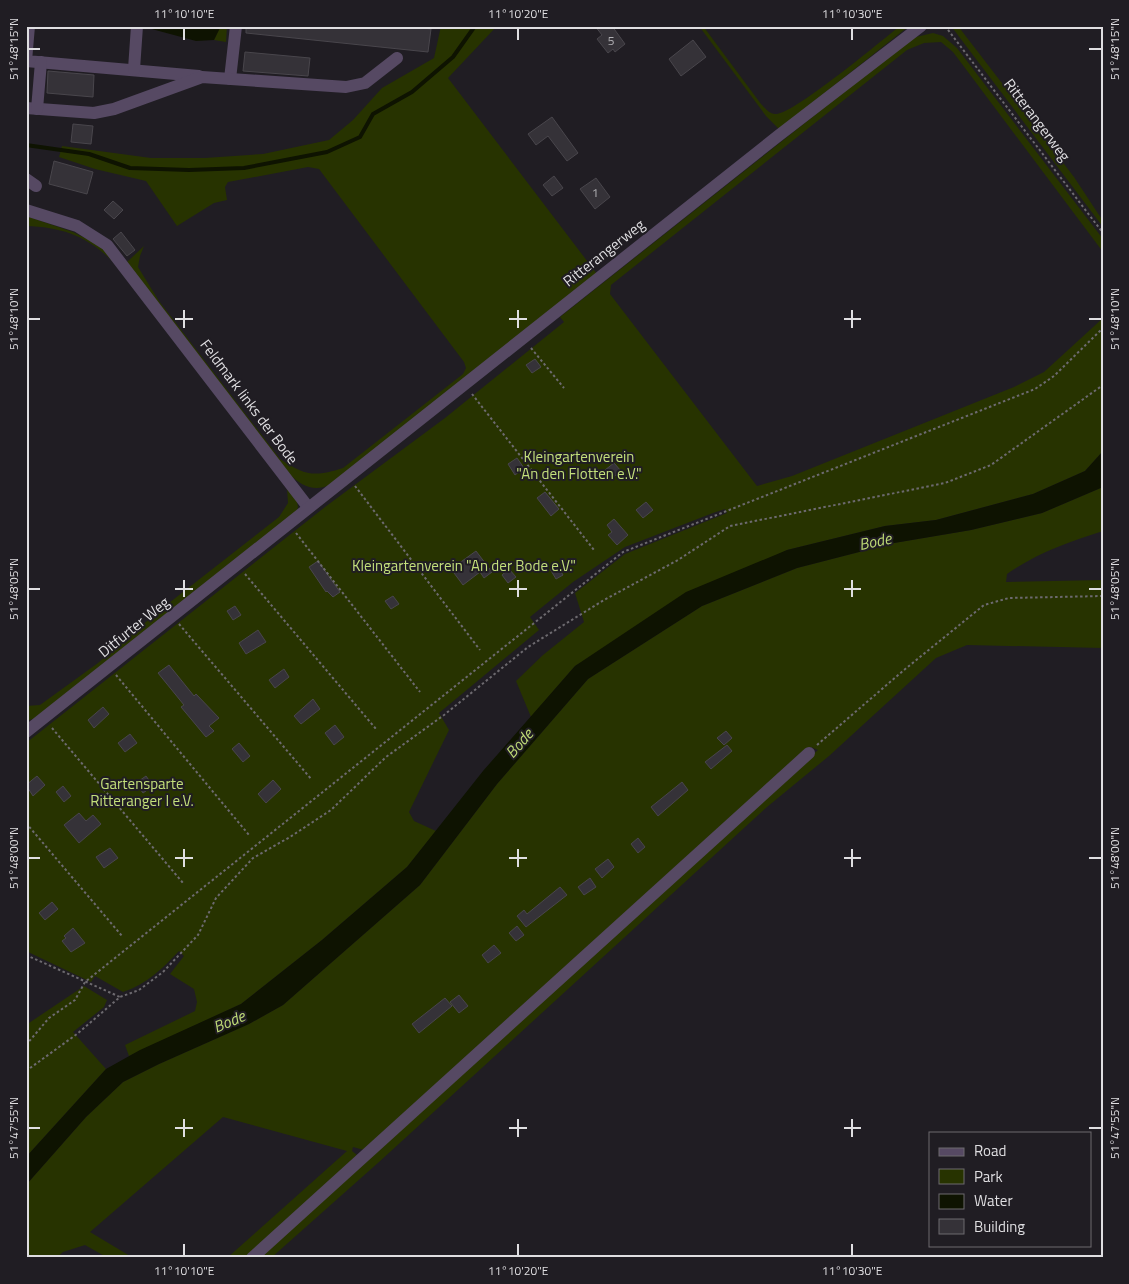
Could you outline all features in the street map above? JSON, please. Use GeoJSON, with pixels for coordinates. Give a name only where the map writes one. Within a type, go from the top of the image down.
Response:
{"type":"FeatureCollection","features":[{"type":"Feature","properties":{"kind":"lane"},"geometry":{"type":"LineString","coordinates":[[29,26],[26,61],[134,69],[230,79],[346,87],[365,83],[397,58]]}},
{"type":"Feature","properties":{"kind":"lane"},"geometry":{"type":"LineString","coordinates":[[134,69],[137,26]]}},
{"type":"Feature","properties":{"kind":"lane"},"geometry":{"type":"LineString","coordinates":[[230,79],[236,26]]}},
{"type":"Feature","properties":{"kind":"lane","name":"Ritterangerweg"},"geometry":{"type":"LineString","coordinates":[[308,508],[778,136],[921,26]]}},
{"type":"Feature","properties":{"kind":"lane"},"geometry":{"type":"LineString","coordinates":[[41,62],[32,108],[94,113],[114,108],[202,76]]}},
{"type":"Feature","properties":{"kind":"lane","name":"Feldmark links der Bode"},"geometry":{"type":"LineString","coordinates":[[26,210],[77,226],[107,245],[308,508]]}},
{"type":"Feature","properties":{"kind":"lane","name":"Ditfurter Weg"},"geometry":{"type":"LineString","coordinates":[[26,732],[109,668],[308,508]]}},
{"type":"Feature","properties":{"kind":"lane"},"geometry":{"type":"LineString","coordinates":[[252,1258],[808,753]]}},
{"type":"Feature","properties":{"kind":"path","name":"Ritterangerweg"},"geometry":{"type":"LineString","coordinates":[[945,26],[1103,233]]}},
{"type":"Feature","properties":{"kind":"path"},"geometry":{"type":"LineString","coordinates":[[26,1045],[49,1018],[75,1000],[85,982],[623,552],[1035,389],[1054,376],[1103,328]]}},
{"type":"Feature","properties":{"kind":"path"},"geometry":{"type":"LineString","coordinates":[[523,338],[564,388]]}},
{"type":"Feature","properties":{"kind":"path"},"geometry":{"type":"LineString","coordinates":[[464,384],[594,550]]}},
{"type":"Feature","properties":{"kind":"path"},"geometry":{"type":"LineString","coordinates":[[26,1071],[76,1034],[120,997],[138,990],[163,972],[198,935],[216,898],[253,858],[290,837],[331,810],[386,757],[444,715],[528,647],[604,600],[678,560],[730,526],[945,483],[991,464],[1103,385]]}},
{"type":"Feature","properties":{"kind":"path"},"geometry":{"type":"LineString","coordinates":[[348,476],[480,650]]}},
{"type":"Feature","properties":{"kind":"path"},"geometry":{"type":"LineString","coordinates":[[289,523],[420,692]]}},
{"type":"Feature","properties":{"kind":"path"},"geometry":{"type":"LineString","coordinates":[[238,564],[376,729]]}},
{"type":"Feature","properties":{"kind":"path"},"geometry":{"type":"LineString","coordinates":[[808,753],[904,670],[984,605],[1009,598],[1103,596]]}},
{"type":"Feature","properties":{"kind":"path"},"geometry":{"type":"LineString","coordinates":[[173,616],[312,780]]}},
{"type":"Feature","properties":{"kind":"path"},"geometry":{"type":"LineString","coordinates":[[109,668],[250,834]]}},
{"type":"Feature","properties":{"kind":"path"},"geometry":{"type":"LineString","coordinates":[[44,718],[183,884]]}},
{"type":"Feature","properties":{"kind":"path"},"geometry":{"type":"LineString","coordinates":[[26,823],[122,936]]}},
{"type":"Feature","properties":{"kind":"path"},"geometry":{"type":"LineString","coordinates":[[26,954],[120,997]]}},
{"type":"Feature","properties":{"kind":"green space"},"geometry":{"type":"Polygon","coordinates":[[[220,26],[227,26],[226,42],[214,40],[220,26]]]}},
{"type":"Feature","properties":{"kind":"green space"},"geometry":{"type":"Polygon","coordinates":[[[441,26],[497,26],[448,78],[597,274],[330,485],[318,488],[308,487],[298,482],[289,474],[127,262],[144,246],[138,267],[159,301],[280,459],[304,472],[317,474],[343,468],[463,374],[466,368],[464,362],[319,169],[308,167],[228,182],[225,187],[227,200],[214,203],[177,226],[146,181],[95,169],[59,157],[62,146],[151,158],[205,158],[263,154],[329,140],[353,120],[382,88],[434,58],[441,26]]]}},
{"type":"Feature","properties":{"kind":"green space"},"geometry":{"type":"Polygon","coordinates":[[[699,26],[703,26],[761,104],[772,114],[777,114],[802,102],[900,26],[909,26],[779,129],[766,116],[699,26]]]}},
{"type":"Feature","properties":{"kind":"green space"},"geometry":{"type":"Polygon","coordinates":[[[951,26],[958,26],[1074,177],[1103,221],[1103,227],[951,26]]]}},
{"type":"Feature","properties":{"kind":"green space"},"geometry":{"type":"Polygon","coordinates":[[[933,33],[943,36],[957,48],[1103,239],[1103,252],[953,52],[941,42],[924,43],[907,50],[611,285],[610,294],[757,486],[792,476],[1014,387],[1044,372],[1103,318],[1103,451],[1085,471],[1033,494],[936,520],[885,526],[787,550],[575,666],[531,717],[516,681],[543,655],[584,622],[575,593],[625,554],[727,513],[725,509],[713,513],[625,547],[573,582],[530,617],[539,630],[439,713],[449,730],[409,812],[414,821],[436,831],[407,867],[322,940],[241,1004],[129,1056],[125,1045],[195,1011],[197,1002],[194,989],[170,974],[184,956],[179,951],[154,975],[132,989],[123,992],[95,976],[91,982],[26,951],[26,743],[325,507],[445,418],[564,322],[560,317],[906,43],[916,37],[933,33]]]}},
{"type":"Feature","properties":{"kind":"green space"},"geometry":{"type":"Polygon","coordinates":[[[26,216],[73,232],[103,247],[296,497],[298,507],[296,514],[36,718],[26,721],[26,706],[40,705],[98,663],[160,610],[279,517],[288,503],[287,488],[114,263],[95,246],[74,235],[64,231],[26,226],[26,216]]]}},
{"type":"Feature","properties":{"kind":"green space"},"geometry":{"type":"Polygon","coordinates":[[[1103,487],[1103,531],[1066,544],[1030,560],[1007,574],[1006,582],[1103,580],[1103,648],[967,645],[936,658],[829,756],[767,807],[379,1162],[271,1258],[259,1258],[818,750],[811,747],[364,1150],[353,1147],[352,1151],[357,1155],[246,1258],[227,1258],[347,1151],[223,1117],[90,1232],[130,1256],[129,1258],[108,1258],[85,1245],[63,1252],[56,1258],[26,1258],[26,1185],[86,1117],[123,1082],[249,1024],[283,1005],[420,885],[497,784],[588,679],[702,606],[797,568],[894,543],[971,530],[1042,513],[1103,487]]]}},
{"type":"Feature","properties":{"kind":"green space"},"geometry":{"type":"Polygon","coordinates":[[[84,986],[107,1000],[104,1007],[73,1032],[106,1069],[26,1157],[26,1025],[84,986]]]}},
{"type":"Feature","properties":{"kind":"water"},"geometry":{"type":"Polygon","coordinates":[[[149,26],[220,26],[220,28],[214,40],[196,41],[148,28],[149,26]]]}},
{"type":"Feature","properties":{"kind":"water","name":"Bode"},"geometry":{"type":"Polygon","coordinates":[[[1103,451],[1103,487],[1042,513],[971,530],[894,543],[797,568],[702,606],[588,679],[497,784],[420,885],[283,1005],[249,1024],[123,1082],[86,1117],[26,1185],[26,1157],[106,1069],[140,1050],[241,1004],[322,940],[407,867],[483,771],[575,666],[686,592],[787,550],[885,526],[936,520],[1033,494],[1085,471],[1103,451]]]}},
{"type":"Feature","properties":{"kind":"building"},"geometry":{"type":"Polygon","coordinates":[[[246,26],[405,26],[431,29],[428,52],[246,33],[246,26]]]}},
{"type":"Feature","properties":{"kind":"building"},"geometry":{"type":"Polygon","coordinates":[[[595,26],[612,26],[625,44],[615,52],[613,49],[608,53],[597,39],[602,35],[595,26]]]}},
{"type":"Feature","properties":{"kind":"building"},"geometry":{"type":"Polygon","coordinates":[[[693,40],[706,57],[681,76],[669,59],[693,40]]]}},
{"type":"Feature","properties":{"kind":"building"},"geometry":{"type":"Polygon","coordinates":[[[245,52],[310,58],[308,76],[243,71],[245,52]]]}},
{"type":"Feature","properties":{"kind":"building"},"geometry":{"type":"Polygon","coordinates":[[[48,71],[94,75],[93,97],[47,93],[48,71]]]}},
{"type":"Feature","properties":{"kind":"building"},"geometry":{"type":"Polygon","coordinates":[[[552,117],[578,153],[567,161],[548,136],[536,145],[528,134],[552,117]]]}},
{"type":"Feature","properties":{"kind":"building"},"geometry":{"type":"Polygon","coordinates":[[[73,124],[93,126],[91,144],[71,142],[73,124]]]}},
{"type":"Feature","properties":{"kind":"building"},"geometry":{"type":"Polygon","coordinates":[[[54,161],[93,172],[87,194],[49,184],[54,161]]]}},
{"type":"Feature","properties":{"kind":"building"},"geometry":{"type":"Polygon","coordinates":[[[554,176],[563,188],[552,196],[543,185],[554,176]]]}},
{"type":"Feature","properties":{"kind":"building"},"geometry":{"type":"Polygon","coordinates":[[[596,178],[610,197],[595,209],[580,189],[596,178]]]}},
{"type":"Feature","properties":{"kind":"building"},"geometry":{"type":"Polygon","coordinates":[[[113,201],[123,210],[114,219],[104,210],[113,201]]]}},
{"type":"Feature","properties":{"kind":"building"},"geometry":{"type":"Polygon","coordinates":[[[121,232],[135,250],[127,256],[113,239],[121,232]]]}},
{"type":"Feature","properties":{"kind":"building"},"geometry":{"type":"Polygon","coordinates":[[[535,359],[541,367],[532,373],[526,365],[535,359]]]}},
{"type":"Feature","properties":{"kind":"building"},"geometry":{"type":"Polygon","coordinates":[[[517,458],[524,468],[515,475],[508,464],[517,458]]]}},
{"type":"Feature","properties":{"kind":"building"},"geometry":{"type":"Polygon","coordinates":[[[614,463],[621,471],[612,478],[605,470],[614,463]]]}},
{"type":"Feature","properties":{"kind":"building"},"geometry":{"type":"Polygon","coordinates":[[[545,492],[559,509],[551,516],[537,498],[545,492]]]}},
{"type":"Feature","properties":{"kind":"building"},"geometry":{"type":"Polygon","coordinates":[[[646,502],[653,510],[643,518],[636,510],[646,502]]]}},
{"type":"Feature","properties":{"kind":"building"},"geometry":{"type":"Polygon","coordinates":[[[614,519],[628,535],[617,545],[608,535],[612,532],[607,525],[614,519]]]}},
{"type":"Feature","properties":{"kind":"building"},"geometry":{"type":"Polygon","coordinates":[[[476,551],[492,572],[484,578],[480,572],[463,585],[451,569],[476,551]]]}},
{"type":"Feature","properties":{"kind":"building"},"geometry":{"type":"Polygon","coordinates":[[[318,561],[340,592],[333,597],[326,592],[309,567],[318,561]]]}},
{"type":"Feature","properties":{"kind":"building"},"geometry":{"type":"Polygon","coordinates":[[[557,565],[563,575],[556,579],[550,569],[557,565]]]}},
{"type":"Feature","properties":{"kind":"building"},"geometry":{"type":"Polygon","coordinates":[[[509,569],[516,577],[508,583],[502,575],[509,569]]]}},
{"type":"Feature","properties":{"kind":"building"},"geometry":{"type":"Polygon","coordinates":[[[393,596],[399,604],[391,609],[385,601],[393,596]]]}},
{"type":"Feature","properties":{"kind":"building"},"geometry":{"type":"Polygon","coordinates":[[[235,606],[241,615],[233,620],[227,611],[235,606]]]}},
{"type":"Feature","properties":{"kind":"building"},"geometry":{"type":"Polygon","coordinates":[[[258,630],[266,642],[246,654],[239,643],[258,630]]]}},
{"type":"Feature","properties":{"kind":"building"},"geometry":{"type":"Polygon","coordinates":[[[169,665],[194,696],[196,694],[219,718],[209,726],[214,731],[206,737],[181,707],[184,705],[158,673],[169,665]]]}},
{"type":"Feature","properties":{"kind":"building"},"geometry":{"type":"Polygon","coordinates":[[[284,669],[289,677],[275,688],[269,680],[284,669]]]}},
{"type":"Feature","properties":{"kind":"building"},"geometry":{"type":"Polygon","coordinates":[[[313,699],[320,709],[301,724],[294,716],[313,699]]]}},
{"type":"Feature","properties":{"kind":"building"},"geometry":{"type":"Polygon","coordinates":[[[103,707],[109,714],[94,728],[88,720],[103,707]]]}},
{"type":"Feature","properties":{"kind":"building"},"geometry":{"type":"Polygon","coordinates":[[[335,725],[344,737],[334,745],[325,733],[335,725]]]}},
{"type":"Feature","properties":{"kind":"building"},"geometry":{"type":"Polygon","coordinates":[[[726,731],[732,738],[724,745],[717,738],[726,731]]]}},
{"type":"Feature","properties":{"kind":"building"},"geometry":{"type":"Polygon","coordinates":[[[130,734],[137,743],[125,752],[118,743],[130,734]]]}},
{"type":"Feature","properties":{"kind":"building"},"geometry":{"type":"Polygon","coordinates":[[[239,743],[250,756],[243,762],[232,749],[239,743]]]}},
{"type":"Feature","properties":{"kind":"building"},"geometry":{"type":"Polygon","coordinates":[[[727,745],[732,751],[711,769],[705,762],[727,745]]]}},
{"type":"Feature","properties":{"kind":"building"},"geometry":{"type":"Polygon","coordinates":[[[37,776],[45,785],[33,796],[26,785],[37,776]]]}},
{"type":"Feature","properties":{"kind":"building"},"geometry":{"type":"Polygon","coordinates":[[[146,776],[153,786],[143,793],[136,783],[146,776]]]}},
{"type":"Feature","properties":{"kind":"building"},"geometry":{"type":"Polygon","coordinates":[[[273,780],[281,789],[266,803],[258,794],[273,780]]]}},
{"type":"Feature","properties":{"kind":"building"},"geometry":{"type":"Polygon","coordinates":[[[682,782],[688,790],[658,816],[651,807],[682,782]]]}},
{"type":"Feature","properties":{"kind":"building"},"geometry":{"type":"Polygon","coordinates":[[[63,786],[71,796],[64,802],[56,792],[63,786]]]}},
{"type":"Feature","properties":{"kind":"building"},"geometry":{"type":"Polygon","coordinates":[[[79,813],[86,821],[93,815],[101,824],[79,843],[64,825],[79,813]]]}},
{"type":"Feature","properties":{"kind":"building"},"geometry":{"type":"Polygon","coordinates":[[[638,838],[645,847],[638,853],[631,844],[638,838]]]}},
{"type":"Feature","properties":{"kind":"building"},"geometry":{"type":"Polygon","coordinates":[[[110,848],[118,858],[104,868],[96,857],[110,848]]]}},
{"type":"Feature","properties":{"kind":"building"},"geometry":{"type":"Polygon","coordinates":[[[608,859],[614,867],[602,878],[595,869],[608,859]]]}},
{"type":"Feature","properties":{"kind":"building"},"geometry":{"type":"Polygon","coordinates":[[[590,878],[596,887],[584,895],[578,887],[590,878]]]}},
{"type":"Feature","properties":{"kind":"building"},"geometry":{"type":"Polygon","coordinates":[[[560,887],[567,895],[526,927],[517,916],[524,910],[527,914],[560,887]]]}},
{"type":"Feature","properties":{"kind":"building"},"geometry":{"type":"Polygon","coordinates":[[[52,902],[58,909],[45,920],[39,913],[52,902]]]}},
{"type":"Feature","properties":{"kind":"building"},"geometry":{"type":"Polygon","coordinates":[[[517,926],[524,935],[516,941],[509,933],[517,926]]]}},
{"type":"Feature","properties":{"kind":"building"},"geometry":{"type":"Polygon","coordinates":[[[73,928],[85,943],[71,952],[62,941],[66,938],[64,936],[73,928]]]}},
{"type":"Feature","properties":{"kind":"building"},"geometry":{"type":"Polygon","coordinates":[[[494,945],[501,953],[488,963],[482,955],[494,945]]]}},
{"type":"Feature","properties":{"kind":"building"},"geometry":{"type":"Polygon","coordinates":[[[459,995],[468,1006],[459,1013],[450,1002],[459,995]]]}},
{"type":"Feature","properties":{"kind":"building"},"geometry":{"type":"Polygon","coordinates":[[[445,998],[452,1006],[419,1033],[412,1024],[445,998]]]}},
{"type":"Feature","properties":{"kind":"waterway"},"geometry":{"type":"LineString","coordinates":[[26,145],[89,154],[130,168],[189,170],[244,168],[327,152],[360,137],[373,114],[412,92],[453,57],[475,26]]}},
{"type":"Feature","properties":{"kind":"park label","name":"Kleingartenverein \"An den Flotten e.V.\""},"geometry":{"type":"Point","coordinates":[579,466]}},
{"type":"Feature","properties":{"kind":"park label","name":"Kleingartenverein \"An der Bode e.V.\""},"geometry":{"type":"Point","coordinates":[464,566]}},
{"type":"Feature","properties":{"kind":"park label","name":"Gartensparte Ritteranger I e.V."},"geometry":{"type":"Point","coordinates":[142,792]}}]}
